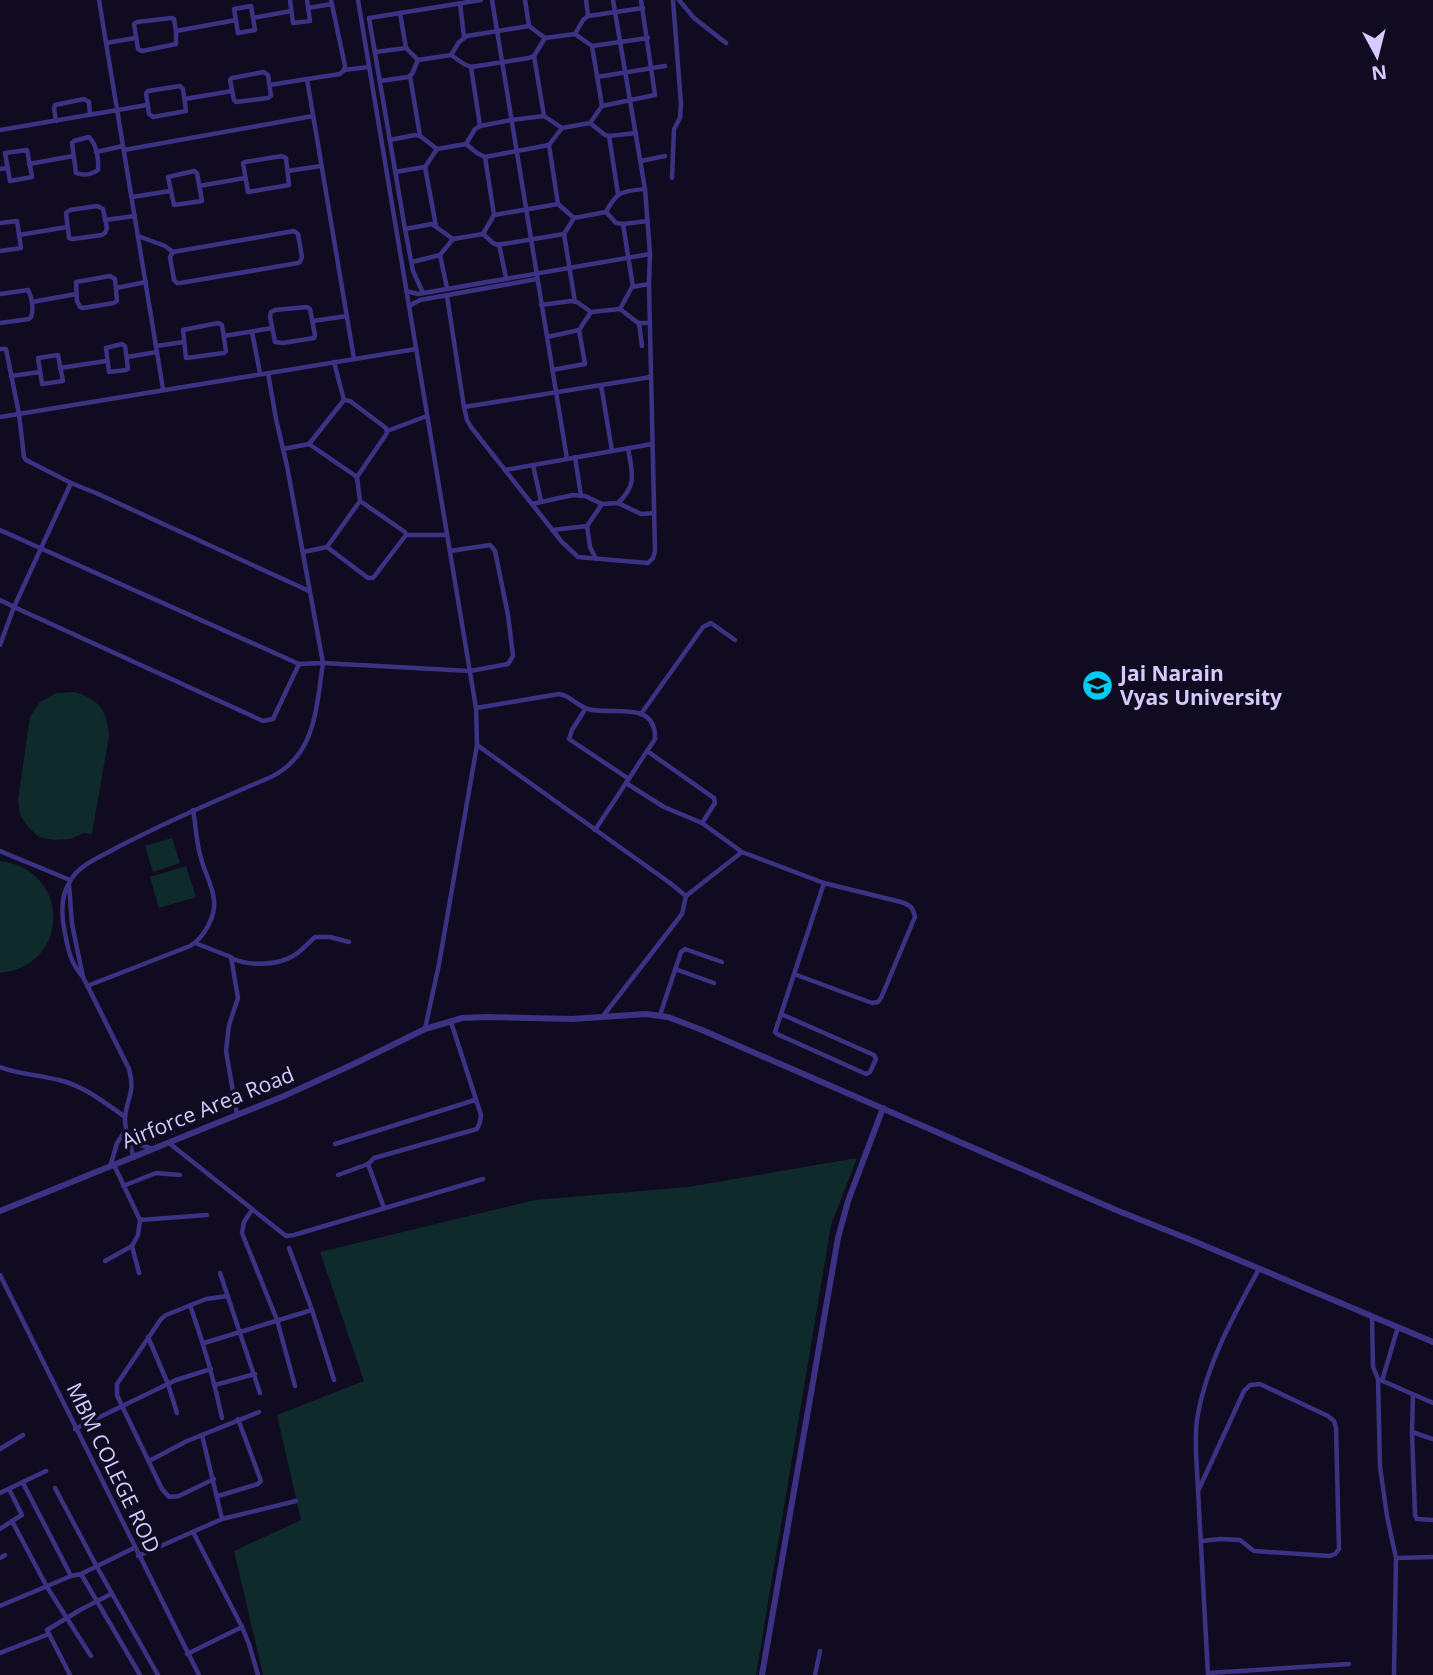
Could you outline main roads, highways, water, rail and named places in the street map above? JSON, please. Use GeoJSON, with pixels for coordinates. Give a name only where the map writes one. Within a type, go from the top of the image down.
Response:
{"type":"FeatureCollection","features":[{"type":"Feature","properties":{"kind":"place","name":"Jai Narain Vyas University"},"geometry":{"type":"Point","coordinates":[1097,686]}}]}
